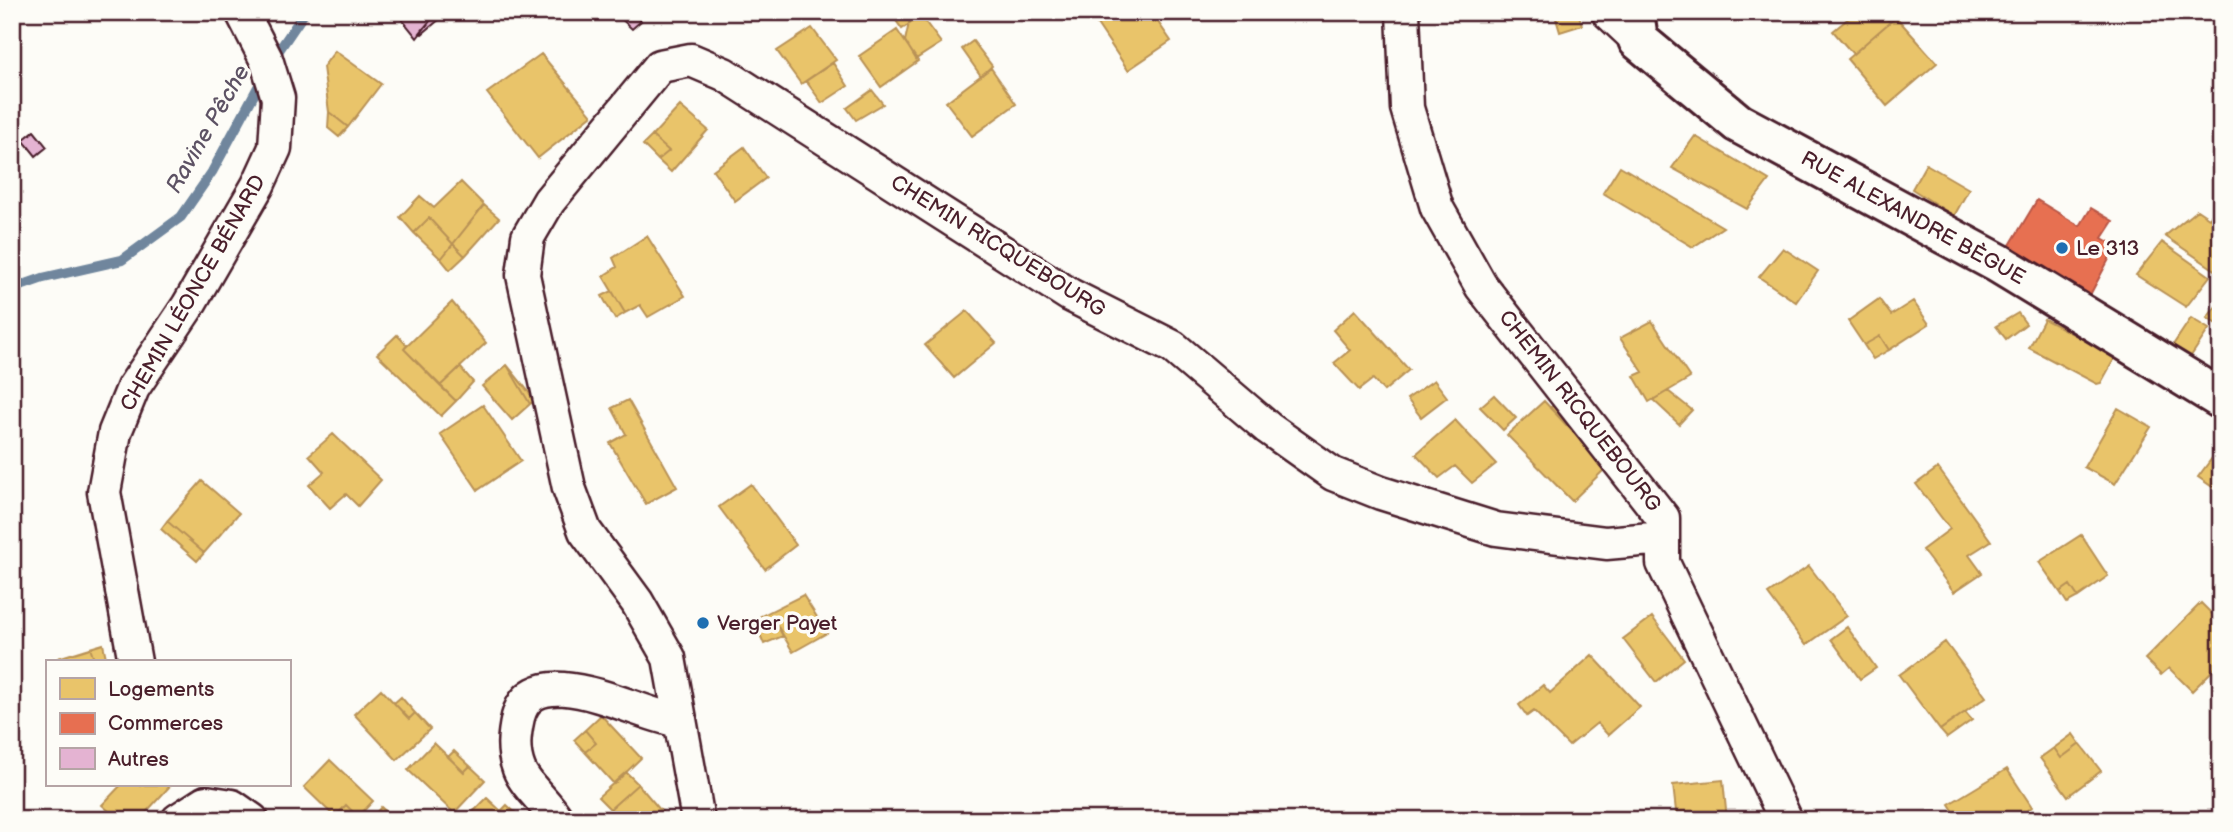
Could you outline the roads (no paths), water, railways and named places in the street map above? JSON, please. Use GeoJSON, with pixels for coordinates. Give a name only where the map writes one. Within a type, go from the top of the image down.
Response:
{"type":"FeatureCollection","features":[{"type":"Feature","properties":{"kind":"main road","name":"RUE ALEXANDRE BÈGUE"},"geometry":{"type":"LineString","coordinates":[[1636,26],[1738,123],[1998,263],[2221,399]]}},
{"type":"Feature","properties":{"kind":"street","name":"CHEMIN LÉONCE BÉNARD"},"geometry":{"type":"LineString","coordinates":[[135,660],[104,492],[114,432],[133,388],[188,306],[258,185],[275,148],[278,98],[266,59],[242,12]]}},
{"type":"Feature","properties":{"kind":"street","name":"CHEMIN RICQUEBOURG"},"geometry":{"type":"LineString","coordinates":[[698,820],[669,657],[637,602],[585,531],[569,488],[523,275],[528,237],[549,201],[660,66],[691,60],[724,74],[1070,295],[1173,347],[1268,428],[1333,474],[1381,493],[1496,529],[1606,543],[1663,538],[1663,518],[1481,286],[1437,208],[1407,108],[1403,12]]}},
{"type":"Feature","properties":{"kind":"street"},"geometry":{"type":"LineString","coordinates":[[1608,12],[1636,26]]}},
{"type":"Feature","properties":{"kind":"street"},"geometry":{"type":"LineString","coordinates":[[1663,538],[1663,564],[1786,820]]}},
{"type":"Feature","properties":{"kind":"street"},"geometry":{"type":"LineString","coordinates":[[557,820],[550,805],[519,771],[513,745],[519,713],[530,695],[556,686],[601,696],[663,719],[680,721]]}},
{"type":"Feature","properties":{"kind":"street"},"geometry":{"type":"LineString","coordinates":[[178,820],[201,794],[232,806],[252,820]]}},
{"type":"Feature","properties":{"kind":"waterway","name":"Ravine Pêche"},"geometry":{"type":"LineString","coordinates":[[271,62],[305,12]]}},
{"type":"Feature","properties":{"kind":"waterway","name":"Ravine Pêche"},"geometry":{"type":"LineString","coordinates":[[12,289],[43,278],[122,260],[181,217],[212,172],[264,76]]}},
{"type":"Feature","properties":{"kind":"place","name":"Le 313"},"geometry":{"type":"Point","coordinates":[2062,248]}},
{"type":"Feature","properties":{"kind":"place","name":"Verger Payet"},"geometry":{"type":"Point","coordinates":[703,623]}}]}
